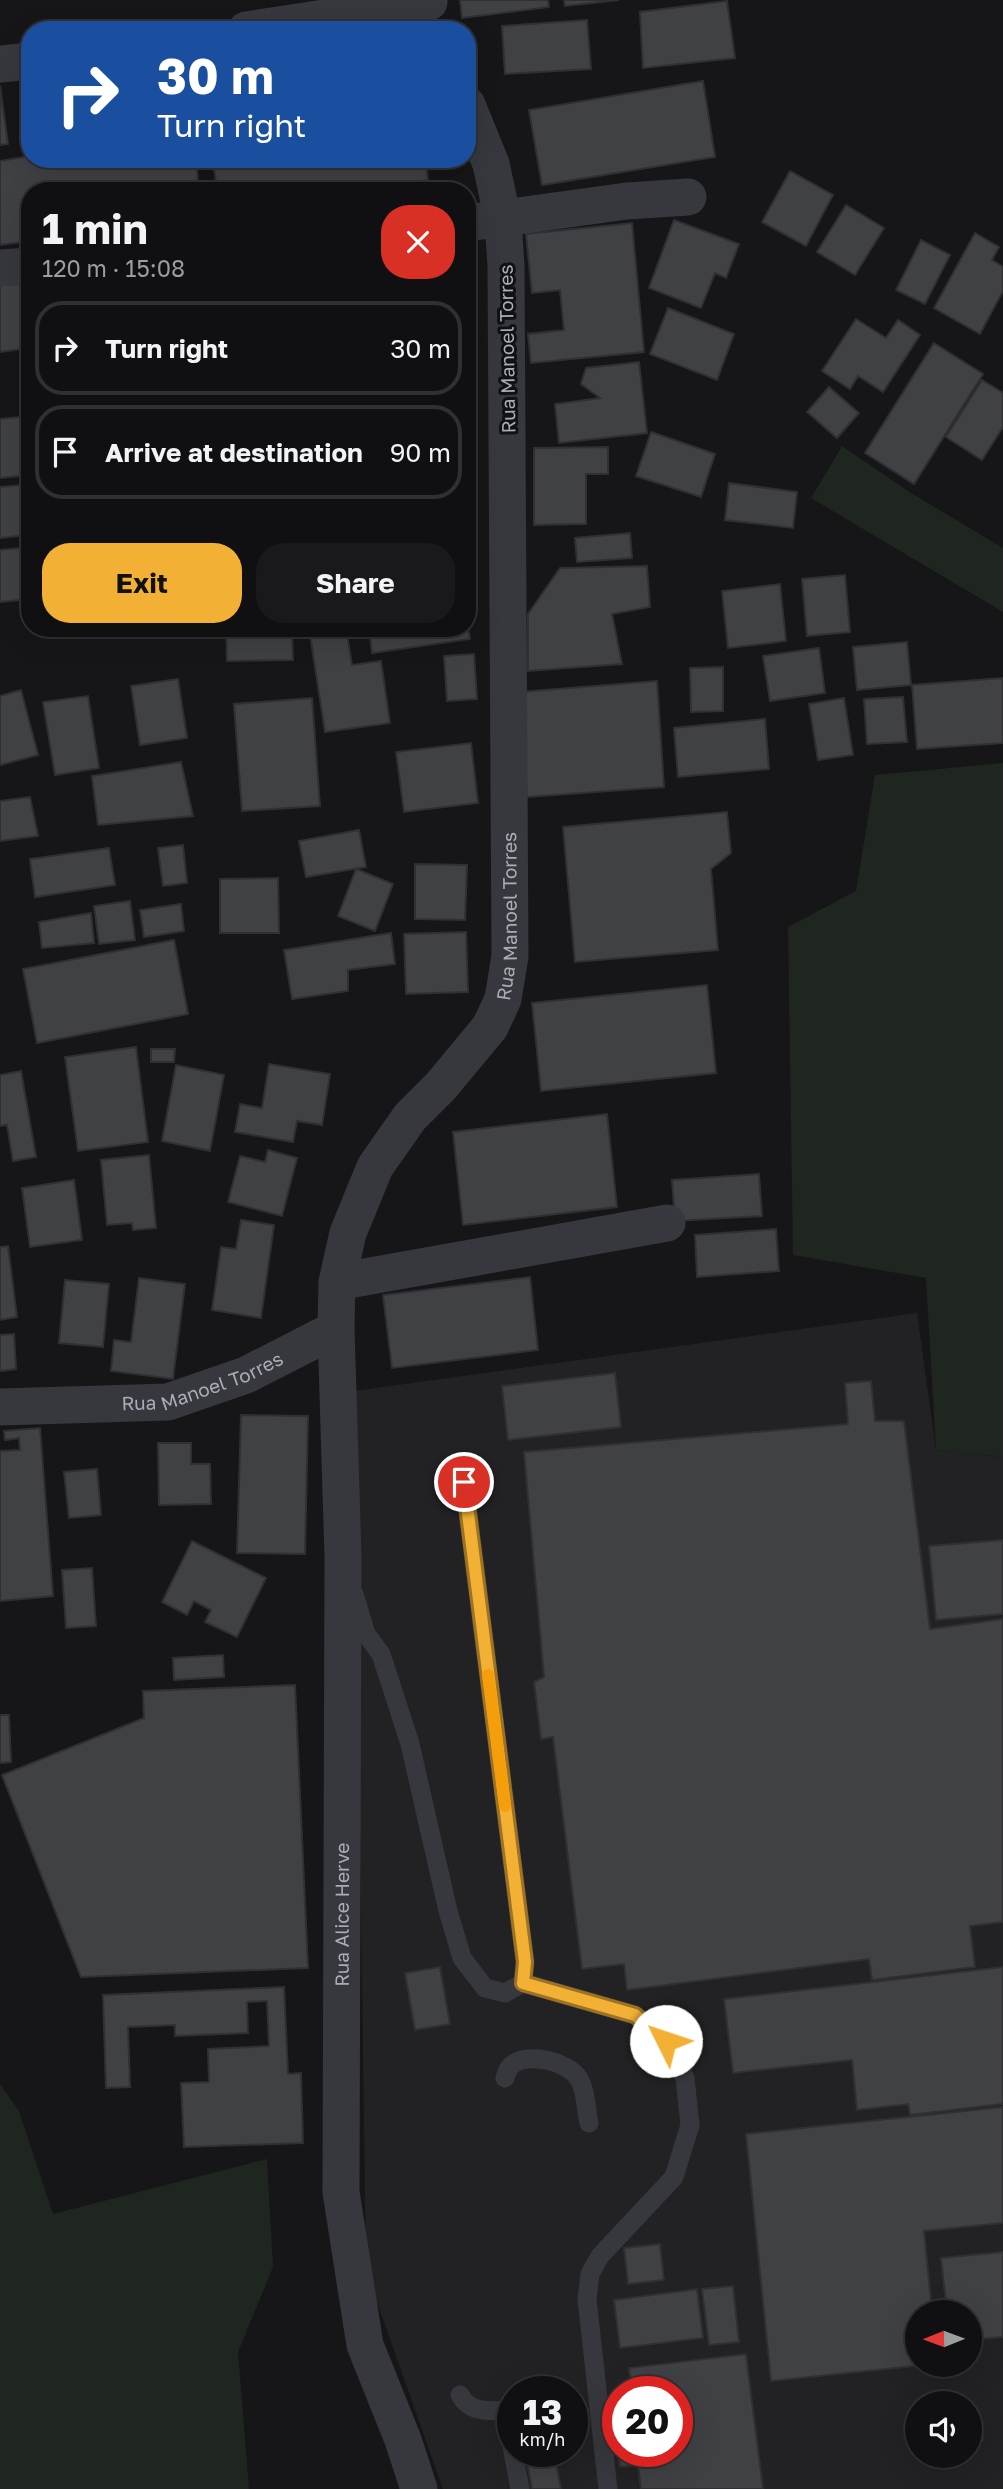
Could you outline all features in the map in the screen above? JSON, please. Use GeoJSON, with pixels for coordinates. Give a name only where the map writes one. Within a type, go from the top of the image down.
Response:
{"type":"FeatureCollection","features":[{"type":"Feature","properties":{"kind":"street"},"geometry":{"type":"LineString","coordinates":[[330,21],[432,10]]}},
{"type":"Feature","properties":{"kind":"street"},"geometry":{"type":"LineString","coordinates":[[0,64],[21,62]]}},
{"type":"Feature","properties":{"kind":"street","name":"Rua Manoel Torres"},"geometry":{"type":"LineString","coordinates":[[0,1407],[168,1402],[246,1376],[335,1329],[337,1282],[348,1233],[375,1167],[410,1117],[490,1027],[503,999],[510,956],[508,311],[503,220],[491,164],[476,127]]}},
{"type":"Feature","properties":{"kind":"street"},"geometry":{"type":"LineString","coordinates":[[476,222],[627,201],[688,197]]}},
{"type":"Feature","properties":{"kind":"street"},"geometry":{"type":"LineString","coordinates":[[0,268],[21,267]]}},
{"type":"Feature","properties":{"kind":"street"},"geometry":{"type":"LineString","coordinates":[[337,1282],[667,1223]]}},
{"type":"Feature","properties":{"kind":"street","name":"Rua Alice Herve"},"geometry":{"type":"LineString","coordinates":[[335,1329],[343,1556],[341,2192],[365,2346],[403,2440],[419,2489]]}},
{"type":"Feature","properties":{"kind":"lane"},"geometry":{"type":"LineString","coordinates":[[464,1482],[523,1951],[523,1983]]}},
{"type":"Feature","properties":{"kind":"lane"},"geometry":{"type":"LineString","coordinates":[[343,1556],[366,1634],[381,1654],[410,1744],[448,1911],[462,1958],[485,1987],[505,1993],[523,1983],[635,2015],[666,2041],[685,2078],[690,2125],[674,2177],[600,2256],[590,2274],[587,2299],[608,2489]]}},
{"type":"Feature","properties":{"kind":"lane"},"geometry":{"type":"LineString","coordinates":[[505,2078],[510,2066],[517,2061],[554,2060],[569,2067],[580,2081],[589,2123]]}},
{"type":"Feature","properties":{"kind":"lane"},"geometry":{"type":"LineString","coordinates":[[460,2395],[466,2405],[476,2409],[497,2410]]}},
{"type":"Feature","properties":{"kind":"lane"},"geometry":{"type":"LineString","coordinates":[[516,2467],[520,2489]]}},
{"type":"Feature","properties":{"kind":"shaded area"},"geometry":{"type":"Polygon","coordinates":[[[842,446],[911,493],[1003,548],[1003,612],[811,498],[842,446]]]}},
{"type":"Feature","properties":{"kind":"shaded area"},"geometry":{"type":"Polygon","coordinates":[[[1003,763],[1003,1457],[936,1450],[926,1278],[793,1255],[788,927],[856,891],[875,775],[1003,763]]]}},
{"type":"Feature","properties":{"kind":"shaded area"},"geometry":{"type":"Polygon","coordinates":[[[917,1313],[936,1450],[1003,1457],[1003,2489],[443,2489],[366,2271],[354,1391],[917,1313]]]}},
{"type":"Feature","properties":{"kind":"shaded area"},"geometry":{"type":"Polygon","coordinates":[[[0,2084],[19,2111],[53,2214],[267,2159],[273,2267],[238,2352],[249,2489],[0,2489],[0,2084]]]}},
{"type":"Feature","properties":{"kind":"building"},"geometry":{"type":"Polygon","coordinates":[[[460,0],[548,0],[549,7],[462,18],[460,0]]]}},
{"type":"Feature","properties":{"kind":"building"},"geometry":{"type":"Polygon","coordinates":[[[564,0],[619,0],[565,6],[564,0]]]}},
{"type":"Feature","properties":{"kind":"building"},"geometry":{"type":"Polygon","coordinates":[[[727,1],[735,58],[643,68],[640,12],[727,1]]]}},
{"type":"Feature","properties":{"kind":"building"},"geometry":{"type":"Polygon","coordinates":[[[587,20],[591,69],[505,74],[502,26],[587,20]]]}},
{"type":"Feature","properties":{"kind":"building"},"geometry":{"type":"Polygon","coordinates":[[[703,81],[715,157],[542,185],[529,110],[703,81]]]}},
{"type":"Feature","properties":{"kind":"building"},"geometry":{"type":"Polygon","coordinates":[[[0,86],[8,144],[0,145],[0,86]]]}},
{"type":"Feature","properties":{"kind":"building"},"geometry":{"type":"Polygon","coordinates":[[[21,158],[21,168],[197,168],[198,182],[21,182],[21,242],[0,245],[0,161],[21,158]]]}},
{"type":"Feature","properties":{"kind":"building"},"geometry":{"type":"Polygon","coordinates":[[[214,168],[426,168],[428,180],[413,182],[216,182],[214,168]]]}},
{"type":"Feature","properties":{"kind":"building"},"geometry":{"type":"Polygon","coordinates":[[[790,171],[833,195],[806,246],[762,222],[790,171]]]}},
{"type":"Feature","properties":{"kind":"building"},"geometry":{"type":"Polygon","coordinates":[[[846,205],[884,228],[855,275],[817,252],[846,205]]]}},
{"type":"Feature","properties":{"kind":"building"},"geometry":{"type":"Polygon","coordinates":[[[674,220],[739,244],[726,278],[715,273],[701,308],[649,288],[674,220]]]}},
{"type":"Feature","properties":{"kind":"building"},"geometry":{"type":"Polygon","coordinates":[[[632,223],[644,352],[531,363],[528,334],[564,330],[560,290],[532,293],[526,234],[632,223]]]}},
{"type":"Feature","properties":{"kind":"building"},"geometry":{"type":"Polygon","coordinates":[[[975,233],[999,247],[992,260],[1003,267],[1003,291],[980,334],[934,308],[975,233]]]}},
{"type":"Feature","properties":{"kind":"building"},"geometry":{"type":"Polygon","coordinates":[[[921,240],[950,255],[925,304],[896,290],[921,240]]]}},
{"type":"Feature","properties":{"kind":"building"},"geometry":{"type":"Polygon","coordinates":[[[21,278],[21,349],[0,352],[0,280],[21,278]]]}},
{"type":"Feature","properties":{"kind":"building"},"geometry":{"type":"Polygon","coordinates":[[[668,308],[734,334],[717,380],[650,354],[668,308]]]}},
{"type":"Feature","properties":{"kind":"building"},"geometry":{"type":"Polygon","coordinates":[[[856,319],[886,338],[898,320],[920,335],[883,392],[858,376],[850,389],[822,371],[856,319]]]}},
{"type":"Feature","properties":{"kind":"building"},"geometry":{"type":"Polygon","coordinates":[[[934,343],[983,374],[914,484],[865,453],[934,343]]]}},
{"type":"Feature","properties":{"kind":"building"},"geometry":{"type":"Polygon","coordinates":[[[639,362],[647,433],[559,443],[555,404],[600,398],[581,384],[586,368],[639,362]]]}},
{"type":"Feature","properties":{"kind":"building"},"geometry":{"type":"Polygon","coordinates":[[[982,380],[1003,393],[1003,427],[982,460],[946,437],[982,380]]]}},
{"type":"Feature","properties":{"kind":"building"},"geometry":{"type":"Polygon","coordinates":[[[829,387],[859,413],[837,438],[807,412],[829,387]]]}},
{"type":"Feature","properties":{"kind":"building"},"geometry":{"type":"Polygon","coordinates":[[[21,417],[21,476],[0,478],[0,419],[21,417]]]}},
{"type":"Feature","properties":{"kind":"building"},"geometry":{"type":"Polygon","coordinates":[[[651,432],[715,454],[701,497],[636,476],[651,432]]]}},
{"type":"Feature","properties":{"kind":"building"},"geometry":{"type":"Polygon","coordinates":[[[608,447],[608,474],[586,474],[586,524],[534,525],[534,448],[608,447]]]}},
{"type":"Feature","properties":{"kind":"building"},"geometry":{"type":"Polygon","coordinates":[[[729,483],[797,492],[793,528],[725,520],[729,483]]]}},
{"type":"Feature","properties":{"kind":"building"},"geometry":{"type":"Polygon","coordinates":[[[21,485],[21,536],[0,538],[0,487],[21,485]]]}},
{"type":"Feature","properties":{"kind":"building"},"geometry":{"type":"Polygon","coordinates":[[[630,533],[632,558],[577,562],[575,538],[630,533]]]}},
{"type":"Feature","properties":{"kind":"building"},"geometry":{"type":"Polygon","coordinates":[[[21,548],[21,600],[0,602],[0,550],[21,548]]]}},
{"type":"Feature","properties":{"kind":"building"},"geometry":{"type":"Polygon","coordinates":[[[647,566],[650,607],[612,614],[622,664],[528,671],[528,614],[560,568],[647,566]]]}},
{"type":"Feature","properties":{"kind":"building"},"geometry":{"type":"Polygon","coordinates":[[[845,575],[850,632],[807,636],[802,579],[845,575]]]}},
{"type":"Feature","properties":{"kind":"building"},"geometry":{"type":"Polygon","coordinates":[[[780,584],[786,641],[728,648],[722,591],[780,584]]]}},
{"type":"Feature","properties":{"kind":"building"},"geometry":{"type":"Polygon","coordinates":[[[226,637],[292,637],[293,660],[227,661],[226,637]]]}},
{"type":"Feature","properties":{"kind":"building"},"geometry":{"type":"Polygon","coordinates":[[[310,637],[347,637],[352,665],[381,661],[390,723],[325,732],[310,637]]]}},
{"type":"Feature","properties":{"kind":"building"},"geometry":{"type":"Polygon","coordinates":[[[370,637],[470,639],[372,653],[370,637]]]}},
{"type":"Feature","properties":{"kind":"building"},"geometry":{"type":"Polygon","coordinates":[[[907,642],[911,685],[857,690],[853,647],[907,642]]]}},
{"type":"Feature","properties":{"kind":"building"},"geometry":{"type":"Polygon","coordinates":[[[819,648],[825,693],[770,701],[763,656],[819,648]]]}},
{"type":"Feature","properties":{"kind":"building"},"geometry":{"type":"Polygon","coordinates":[[[474,654],[477,699],[447,701],[444,656],[474,654]]]}},
{"type":"Feature","properties":{"kind":"building"},"geometry":{"type":"Polygon","coordinates":[[[723,667],[723,711],[691,712],[690,668],[723,667]]]}},
{"type":"Feature","properties":{"kind":"building"},"geometry":{"type":"Polygon","coordinates":[[[1003,678],[1003,743],[917,749],[912,685],[1003,678]]]}},
{"type":"Feature","properties":{"kind":"building"},"geometry":{"type":"Polygon","coordinates":[[[178,679],[187,738],[140,745],[131,686],[178,679]]]}},
{"type":"Feature","properties":{"kind":"building"},"geometry":{"type":"Polygon","coordinates":[[[657,681],[664,787],[527,797],[520,692],[657,681]]]}},
{"type":"Feature","properties":{"kind":"building"},"geometry":{"type":"Polygon","coordinates":[[[21,690],[38,755],[0,765],[0,696],[21,690]]]}},
{"type":"Feature","properties":{"kind":"building"},"geometry":{"type":"Polygon","coordinates":[[[88,696],[99,768],[55,775],[43,702],[88,696]]]}},
{"type":"Feature","properties":{"kind":"building"},"geometry":{"type":"Polygon","coordinates":[[[903,697],[907,742],[867,744],[864,699],[903,697]]]}},
{"type":"Feature","properties":{"kind":"building"},"geometry":{"type":"Polygon","coordinates":[[[312,698],[320,806],[242,811],[234,704],[312,698]]]}},
{"type":"Feature","properties":{"kind":"building"},"geometry":{"type":"Polygon","coordinates":[[[844,698],[853,755],[818,760],[809,704],[844,698]]]}},
{"type":"Feature","properties":{"kind":"building"},"geometry":{"type":"Polygon","coordinates":[[[765,719],[769,769],[678,777],[674,728],[765,719]]]}},
{"type":"Feature","properties":{"kind":"building"},"geometry":{"type":"Polygon","coordinates":[[[471,743],[478,803],[404,812],[396,752],[471,743]]]}},
{"type":"Feature","properties":{"kind":"building"},"geometry":{"type":"Polygon","coordinates":[[[181,762],[193,816],[98,825],[92,776],[181,762]]]}},
{"type":"Feature","properties":{"kind":"building"},"geometry":{"type":"Polygon","coordinates":[[[30,797],[38,836],[0,841],[0,801],[30,797]]]}},
{"type":"Feature","properties":{"kind":"building"},"geometry":{"type":"Polygon","coordinates":[[[727,812],[731,853],[711,869],[718,950],[575,962],[563,827],[727,812]]]}},
{"type":"Feature","properties":{"kind":"building"},"geometry":{"type":"Polygon","coordinates":[[[359,830],[366,867],[306,877],[299,841],[359,830]]]}},
{"type":"Feature","properties":{"kind":"building"},"geometry":{"type":"Polygon","coordinates":[[[183,845],[187,883],[163,886],[158,848],[183,845]]]}},
{"type":"Feature","properties":{"kind":"building"},"geometry":{"type":"Polygon","coordinates":[[[109,848],[115,885],[35,897],[30,859],[109,848]]]}},
{"type":"Feature","properties":{"kind":"building"},"geometry":{"type":"Polygon","coordinates":[[[415,864],[467,865],[465,920],[415,919],[415,864]]]}},
{"type":"Feature","properties":{"kind":"building"},"geometry":{"type":"Polygon","coordinates":[[[356,869],[393,884],[375,931],[338,916],[356,869]]]}},
{"type":"Feature","properties":{"kind":"building"},"geometry":{"type":"Polygon","coordinates":[[[278,878],[279,933],[220,933],[220,879],[278,878]]]}},
{"type":"Feature","properties":{"kind":"building"},"geometry":{"type":"Polygon","coordinates":[[[130,901],[135,940],[99,944],[94,906],[130,901]]]}},
{"type":"Feature","properties":{"kind":"building"},"geometry":{"type":"Polygon","coordinates":[[[181,904],[184,931],[144,937],[140,910],[181,904]]]}},
{"type":"Feature","properties":{"kind":"building"},"geometry":{"type":"Polygon","coordinates":[[[91,913],[94,943],[42,948],[39,922],[91,913]]]}},
{"type":"Feature","properties":{"kind":"building"},"geometry":{"type":"Polygon","coordinates":[[[466,932],[468,992],[406,994],[404,934],[466,932]]]}},
{"type":"Feature","properties":{"kind":"building"},"geometry":{"type":"Polygon","coordinates":[[[391,933],[395,964],[348,970],[348,991],[292,999],[284,950],[391,933]]]}},
{"type":"Feature","properties":{"kind":"building"},"geometry":{"type":"Polygon","coordinates":[[[174,940],[188,1014],[37,1043],[23,969],[174,940]]]}},
{"type":"Feature","properties":{"kind":"building"},"geometry":{"type":"Polygon","coordinates":[[[707,985],[716,1073],[541,1091],[532,1003],[707,985]]]}},
{"type":"Feature","properties":{"kind":"building"},"geometry":{"type":"Polygon","coordinates":[[[136,1047],[148,1142],[78,1151],[65,1057],[136,1047]]]}},
{"type":"Feature","properties":{"kind":"building"},"geometry":{"type":"Polygon","coordinates":[[[151,1049],[175,1049],[174,1062],[151,1062],[151,1049]]]}},
{"type":"Feature","properties":{"kind":"building"},"geometry":{"type":"Polygon","coordinates":[[[269,1064],[330,1074],[322,1125],[297,1121],[293,1142],[235,1132],[240,1104],[262,1108],[269,1064]]]}},
{"type":"Feature","properties":{"kind":"building"},"geometry":{"type":"Polygon","coordinates":[[[176,1065],[224,1075],[210,1151],[162,1141],[176,1065]]]}},
{"type":"Feature","properties":{"kind":"building"},"geometry":{"type":"Polygon","coordinates":[[[21,1071],[36,1157],[13,1161],[7,1125],[0,1126],[0,1075],[21,1071]]]}},
{"type":"Feature","properties":{"kind":"building"},"geometry":{"type":"Polygon","coordinates":[[[607,1114],[617,1207],[463,1225],[453,1132],[607,1114]]]}},
{"type":"Feature","properties":{"kind":"building"},"geometry":{"type":"Polygon","coordinates":[[[268,1150],[297,1158],[282,1216],[228,1202],[240,1156],[265,1162],[268,1150]]]}},
{"type":"Feature","properties":{"kind":"building"},"geometry":{"type":"Polygon","coordinates":[[[149,1155],[156,1228],[133,1230],[132,1223],[107,1225],[101,1160],[149,1155]]]}},
{"type":"Feature","properties":{"kind":"building"},"geometry":{"type":"Polygon","coordinates":[[[759,1174],[762,1216],[675,1221],[672,1180],[759,1174]]]}},
{"type":"Feature","properties":{"kind":"building"},"geometry":{"type":"Polygon","coordinates":[[[74,1180],[82,1240],[30,1247],[22,1188],[74,1180]]]}},
{"type":"Feature","properties":{"kind":"building"},"geometry":{"type":"Polygon","coordinates":[[[241,1220],[274,1225],[261,1318],[212,1310],[221,1247],[236,1249],[241,1220]]]}},
{"type":"Feature","properties":{"kind":"building"},"geometry":{"type":"Polygon","coordinates":[[[776,1229],[779,1271],[697,1277],[695,1235],[776,1229]]]}},
{"type":"Feature","properties":{"kind":"building"},"geometry":{"type":"Polygon","coordinates":[[[8,1246],[17,1317],[0,1320],[0,1247],[8,1246]]]}},
{"type":"Feature","properties":{"kind":"building"},"geometry":{"type":"Polygon","coordinates":[[[530,1277],[538,1350],[392,1368],[383,1295],[530,1277]]]}},
{"type":"Feature","properties":{"kind":"building"},"geometry":{"type":"Polygon","coordinates":[[[139,1278],[185,1284],[173,1379],[111,1371],[114,1340],[131,1342],[139,1278]]]}},
{"type":"Feature","properties":{"kind":"building"},"geometry":{"type":"Polygon","coordinates":[[[65,1280],[109,1284],[103,1347],[59,1343],[65,1280]]]}},
{"type":"Feature","properties":{"kind":"building"},"geometry":{"type":"Polygon","coordinates":[[[14,1334],[16,1369],[0,1371],[0,1335],[14,1334]]]}},
{"type":"Feature","properties":{"kind":"building"},"geometry":{"type":"Polygon","coordinates":[[[615,1373],[621,1427],[508,1440],[502,1386],[615,1373]]]}},
{"type":"Feature","properties":{"kind":"building"},"geometry":{"type":"Polygon","coordinates":[[[871,1381],[875,1421],[904,1421],[930,1629],[1003,1619],[1003,1922],[970,1926],[975,1967],[872,1980],[869,1959],[627,1990],[624,1964],[582,1969],[553,1737],[541,1739],[534,1682],[544,1677],[524,1452],[848,1424],[845,1383],[871,1381]]]}},
{"type":"Feature","properties":{"kind":"building"},"geometry":{"type":"Polygon","coordinates":[[[241,1415],[308,1416],[305,1554],[237,1553],[241,1415]]]}},
{"type":"Feature","properties":{"kind":"building"},"geometry":{"type":"Polygon","coordinates":[[[40,1428],[53,1596],[0,1601],[0,1451],[20,1450],[19,1438],[5,1440],[4,1431],[40,1428]]]}},
{"type":"Feature","properties":{"kind":"building"},"geometry":{"type":"Polygon","coordinates":[[[158,1443],[191,1443],[191,1464],[210,1464],[211,1504],[159,1505],[158,1443]]]}},
{"type":"Feature","properties":{"kind":"building"},"geometry":{"type":"Polygon","coordinates":[[[97,1469],[101,1515],[69,1518],[64,1472],[97,1469]]]}},
{"type":"Feature","properties":{"kind":"building"},"geometry":{"type":"Polygon","coordinates":[[[1003,1540],[1003,1614],[936,1620],[929,1546],[1003,1540]]]}},
{"type":"Feature","properties":{"kind":"building"},"geometry":{"type":"Polygon","coordinates":[[[192,1541],[266,1578],[237,1637],[205,1622],[211,1610],[194,1601],[187,1615],[162,1602],[192,1541]]]}},
{"type":"Feature","properties":{"kind":"building"},"geometry":{"type":"Polygon","coordinates":[[[92,1568],[96,1626],[66,1628],[62,1570],[92,1568]]]}},
{"type":"Feature","properties":{"kind":"building"},"geometry":{"type":"Polygon","coordinates":[[[223,1655],[224,1677],[174,1680],[173,1658],[223,1655]]]}},
{"type":"Feature","properties":{"kind":"building"},"geometry":{"type":"Polygon","coordinates":[[[295,1685],[308,1968],[81,1977],[2,1775],[144,1718],[143,1691],[295,1685]]]}},
{"type":"Feature","properties":{"kind":"building"},"geometry":{"type":"Polygon","coordinates":[[[0,1715],[9,1715],[11,1762],[0,1763],[0,1715]]]}},
{"type":"Feature","properties":{"kind":"building"},"geometry":{"type":"Polygon","coordinates":[[[440,1967],[450,2024],[415,2030],[405,1973],[440,1967]]]}},
{"type":"Feature","properties":{"kind":"building"},"geometry":{"type":"Polygon","coordinates":[[[1003,1967],[1003,2104],[910,2115],[908,2104],[857,2110],[852,2060],[733,2073],[724,1999],[1003,1967]]]}},
{"type":"Feature","properties":{"kind":"building"},"geometry":{"type":"Polygon","coordinates":[[[284,1987],[288,2074],[301,2073],[303,2143],[184,2147],[181,2083],[209,2082],[208,2049],[269,2046],[267,2001],[247,2002],[248,2033],[175,2036],[175,2025],[128,2027],[130,2087],[106,2088],[103,1995],[284,1987]]]}},
{"type":"Feature","properties":{"kind":"building"},"geometry":{"type":"Polygon","coordinates":[[[1003,2107],[1003,2223],[924,2231],[931,2300],[905,2300],[905,2367],[771,2381],[746,2134],[1003,2107]]]}},
{"type":"Feature","properties":{"kind":"building"},"geometry":{"type":"Polygon","coordinates":[[[660,2244],[664,2280],[628,2284],[624,2248],[660,2244]]]}},
{"type":"Feature","properties":{"kind":"building"},"geometry":{"type":"Polygon","coordinates":[[[1003,2252],[1003,2337],[982,2339],[982,2300],[946,2300],[941,2258],[1003,2252]]]}},
{"type":"Feature","properties":{"kind":"building"},"geometry":{"type":"Polygon","coordinates":[[[733,2286],[739,2342],[709,2345],[702,2289],[733,2286]]]}},
{"type":"Feature","properties":{"kind":"building"},"geometry":{"type":"Polygon","coordinates":[[[697,2289],[703,2338],[620,2348],[614,2300],[697,2289]]]}},
{"type":"Feature","properties":{"kind":"building"},"geometry":{"type":"Polygon","coordinates":[[[746,2354],[763,2489],[641,2489],[638,2467],[693,2467],[693,2376],[630,2376],[629,2368],[746,2354]]]}},
{"type":"Feature","properties":{"kind":"building"},"geometry":{"type":"Polygon","coordinates":[[[528,2467],[557,2467],[561,2489],[532,2489],[528,2467]]]}},
{"type":"Feature","properties":{"kind":"slow traffic"},"geometry":{"type":"LineString","coordinates":[[488,1675],[505,1806]]}},
{"type":"Feature","properties":{"kind":"route"},"geometry":{"type":"LineString","coordinates":[[464,1482],[525,1962],[523,1983],[635,2015],[666,2041]]}}]}
